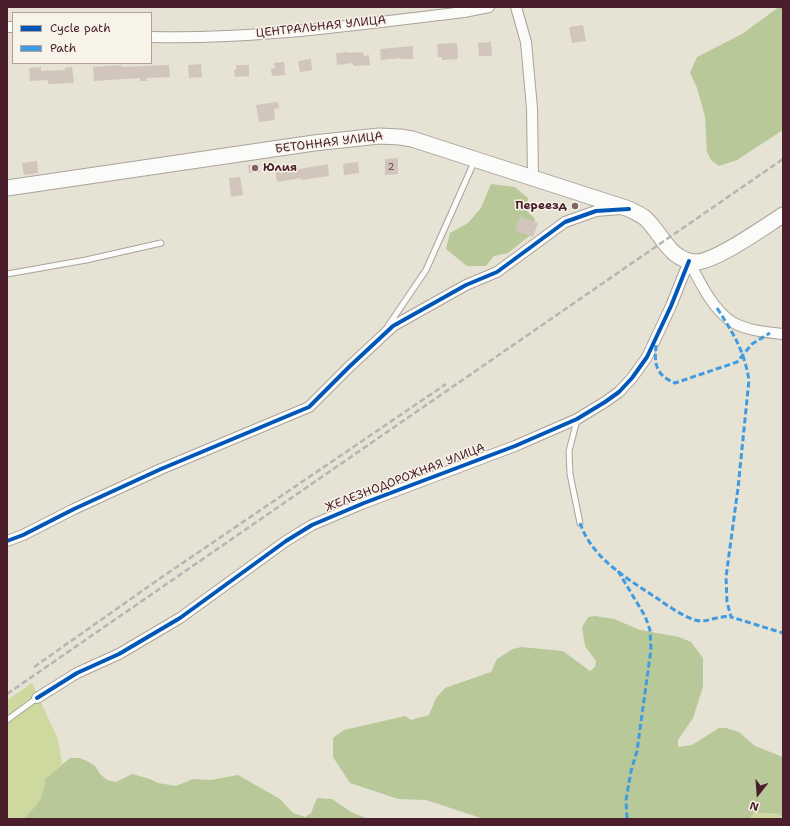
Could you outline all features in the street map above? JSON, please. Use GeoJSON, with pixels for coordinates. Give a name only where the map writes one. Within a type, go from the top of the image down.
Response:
{"type":"FeatureCollection","features":[{"type":"Feature","properties":{"kind":"main road","name":"БЕТОННАЯ УЛИЦА"},"geometry":{"type":"LineString","coordinates":[[7,188],[314,143],[380,136],[412,139],[635,212]]}},
{"type":"Feature","properties":{"kind":"main road"},"geometry":{"type":"LineString","coordinates":[[635,212],[646,219],[674,253],[680,258],[697,262],[713,257],[727,250],[783,215]]}},
{"type":"Feature","properties":{"kind":"street","name":"ЦЕНТРАЛЬНАЯ УЛИЦА"},"geometry":{"type":"LineString","coordinates":[[152,37],[190,38],[278,33],[464,12],[489,7]]}},
{"type":"Feature","properties":{"kind":"street"},"geometry":{"type":"LineString","coordinates":[[516,7],[526,42],[532,108],[533,178]]}},
{"type":"Feature","properties":{"kind":"street"},"geometry":{"type":"LineString","coordinates":[[8,539],[23,535],[74,509],[160,469],[309,407],[393,326],[459,288],[497,272],[565,222],[596,211],[635,212]]}},
{"type":"Feature","properties":{"kind":"street"},"geometry":{"type":"LineString","coordinates":[[689,261],[700,284],[716,308],[734,323],[760,332],[783,334]]}},
{"type":"Feature","properties":{"kind":"street","name":"ЖЕЛЕЗНОДОРОЖНАЯ УЛИЦА"},"geometry":{"type":"LineString","coordinates":[[37,698],[77,673],[118,654],[174,621],[286,541],[312,525],[364,503],[515,446],[577,419],[605,402],[618,392],[647,357],[671,306],[689,261]]}},
{"type":"Feature","properties":{"kind":"lane"},"geometry":{"type":"LineString","coordinates":[[381,337],[426,270],[475,159]]}},
{"type":"Feature","properties":{"kind":"lane"},"geometry":{"type":"LineString","coordinates":[[7,274],[86,260],[161,243]]}},
{"type":"Feature","properties":{"kind":"lane"},"geometry":{"type":"LineString","coordinates":[[577,419],[569,451],[570,474],[580,523]]}},
{"type":"Feature","properties":{"kind":"lane"},"geometry":{"type":"LineString","coordinates":[[7,720],[37,698]]}},
{"type":"Feature","properties":{"kind":"green space"},"geometry":{"type":"Polygon","coordinates":[[[779,7],[783,7],[783,130],[737,160],[719,166],[711,160],[707,152],[705,116],[697,88],[690,73],[697,57],[742,34],[779,7]]]}},
{"type":"Feature","properties":{"kind":"green space"},"geometry":{"type":"Polygon","coordinates":[[[491,184],[515,187],[528,198],[527,211],[535,219],[533,233],[508,253],[494,256],[486,266],[467,266],[446,249],[450,233],[468,223],[481,208],[491,184]]]}},
{"type":"Feature","properties":{"kind":"green space"},"geometry":{"type":"Polygon","coordinates":[[[595,616],[614,619],[640,630],[679,637],[691,642],[703,658],[703,687],[693,718],[678,740],[678,747],[692,745],[719,728],[726,728],[739,732],[755,746],[783,757],[783,819],[781,815],[776,813],[753,813],[750,819],[484,819],[426,800],[398,799],[350,783],[333,757],[333,738],[344,730],[405,716],[411,720],[429,715],[436,698],[445,688],[491,672],[497,659],[513,649],[521,647],[563,651],[590,671],[595,667],[596,661],[585,646],[582,627],[588,617],[595,616]]]}},
{"type":"Feature","properties":{"kind":"green space"},"geometry":{"type":"Polygon","coordinates":[[[32,683],[58,739],[62,764],[45,779],[43,792],[39,801],[23,819],[7,819],[7,700],[32,683]]]}},
{"type":"Feature","properties":{"kind":"green space"},"geometry":{"type":"Polygon","coordinates":[[[70,758],[79,758],[87,761],[95,766],[100,774],[107,780],[116,782],[132,774],[158,783],[176,786],[193,779],[211,780],[238,775],[280,799],[293,813],[305,817],[311,813],[317,798],[332,799],[351,812],[368,819],[23,819],[39,801],[43,792],[45,779],[70,758]]]}},
{"type":"Feature","properties":{"kind":"green space"},"geometry":{"type":"Polygon","coordinates":[[[758,812],[770,815],[776,813],[781,815],[782,819],[750,819],[753,813],[758,812]]]}},
{"type":"Feature","properties":{"kind":"building"},"geometry":{"type":"Polygon","coordinates":[[[583,25],[586,41],[572,43],[569,27],[583,25]]]}},
{"type":"Feature","properties":{"kind":"building"},"geometry":{"type":"Polygon","coordinates":[[[491,42],[492,56],[479,56],[478,43],[491,42]]]}},
{"type":"Feature","properties":{"kind":"building"},"geometry":{"type":"Polygon","coordinates":[[[457,43],[458,59],[442,60],[442,57],[438,57],[437,44],[457,43]]]}},
{"type":"Feature","properties":{"kind":"building"},"geometry":{"type":"Polygon","coordinates":[[[413,46],[413,59],[401,58],[381,60],[380,49],[413,46]]]}},
{"type":"Feature","properties":{"kind":"building"},"geometry":{"type":"Polygon","coordinates":[[[363,52],[364,56],[369,55],[370,65],[353,66],[353,63],[337,65],[336,53],[363,52]]]}},
{"type":"Feature","properties":{"kind":"building"},"geometry":{"type":"Polygon","coordinates":[[[311,59],[312,70],[300,72],[298,61],[311,59]]]}},
{"type":"Feature","properties":{"kind":"building"},"geometry":{"type":"Polygon","coordinates":[[[284,62],[285,75],[272,76],[271,69],[275,68],[274,63],[284,62]]]}},
{"type":"Feature","properties":{"kind":"building"},"geometry":{"type":"Polygon","coordinates":[[[201,64],[202,77],[189,78],[188,65],[201,64]]]}},
{"type":"Feature","properties":{"kind":"building"},"geometry":{"type":"Polygon","coordinates":[[[121,65],[121,67],[169,65],[170,77],[147,78],[147,81],[140,81],[140,78],[94,81],[93,67],[121,65]]]}},
{"type":"Feature","properties":{"kind":"building"},"geometry":{"type":"Polygon","coordinates":[[[236,65],[249,65],[249,76],[235,77],[234,70],[236,70],[236,65]]]}},
{"type":"Feature","properties":{"kind":"building"},"geometry":{"type":"Polygon","coordinates":[[[41,67],[41,71],[65,70],[65,68],[72,67],[74,83],[48,84],[48,80],[30,81],[29,68],[41,67]]]}},
{"type":"Feature","properties":{"kind":"building"},"geometry":{"type":"Polygon","coordinates":[[[278,102],[279,108],[274,109],[275,120],[259,122],[256,105],[278,102]]]}},
{"type":"Feature","properties":{"kind":"building"},"geometry":{"type":"Polygon","coordinates":[[[398,158],[398,174],[385,175],[385,159],[398,158]]]}},
{"type":"Feature","properties":{"kind":"building"},"geometry":{"type":"Polygon","coordinates":[[[37,161],[38,173],[24,175],[22,163],[37,161]]]}},
{"type":"Feature","properties":{"kind":"building"},"geometry":{"type":"Polygon","coordinates":[[[358,162],[359,173],[344,175],[343,164],[358,162]]]}},
{"type":"Feature","properties":{"kind":"building"},"geometry":{"type":"Polygon","coordinates":[[[259,164],[260,172],[249,173],[248,165],[259,164]]]}},
{"type":"Feature","properties":{"kind":"building"},"geometry":{"type":"Polygon","coordinates":[[[328,164],[329,176],[301,180],[301,178],[277,182],[275,170],[288,168],[288,171],[328,164]]]}},
{"type":"Feature","properties":{"kind":"building"},"geometry":{"type":"Polygon","coordinates":[[[240,177],[243,195],[231,197],[229,178],[240,177]]]}},
{"type":"Feature","properties":{"kind":"building"},"geometry":{"type":"Polygon","coordinates":[[[520,217],[538,223],[533,237],[515,231],[520,217]]]}},
{"type":"Feature","properties":{"kind":"railway"},"geometry":{"type":"LineString","coordinates":[[7,694],[783,159]]}},
{"type":"Feature","properties":{"kind":"railway"},"geometry":{"type":"LineString","coordinates":[[34,667],[162,577],[446,384]]}},
{"type":"Feature","properties":{"kind":"marked path"},"geometry":{"type":"LineString","coordinates":[[717,308],[737,342],[747,369],[749,380],[738,488],[726,577],[727,602],[731,617],[783,633]]}},
{"type":"Feature","properties":{"kind":"marked path"},"geometry":{"type":"LineString","coordinates":[[656,345],[655,358],[660,373],[675,383],[737,362],[752,344],[770,333]]}},
{"type":"Feature","properties":{"kind":"marked path"},"geometry":{"type":"LineString","coordinates":[[580,523],[585,535],[601,557],[632,582],[674,610],[689,618],[699,621],[731,617]]}},
{"type":"Feature","properties":{"kind":"marked path"},"geometry":{"type":"LineString","coordinates":[[618,571],[645,616],[650,630],[651,649],[637,751],[631,771],[626,800],[627,819]]}},
{"type":"Feature","properties":{"kind":"cycle path"},"geometry":{"type":"LineString","coordinates":[[7,541],[23,535],[74,509],[161,469],[309,407],[393,326],[466,285],[497,272],[565,222],[596,211],[629,209]]}},
{"type":"Feature","properties":{"kind":"cycle path"},"geometry":{"type":"LineString","coordinates":[[37,698],[77,673],[119,654],[180,618],[286,541],[312,525],[364,503],[515,446],[577,419],[605,402],[619,392],[632,378],[647,357],[671,306],[689,261]]}},
{"type":"Feature","properties":{"kind":"place","name":"Юлия"},"geometry":{"type":"Point","coordinates":[255,168]}},
{"type":"Feature","properties":{"kind":"place","name":"Переезд"},"geometry":{"type":"Point","coordinates":[575,206]}}]}
